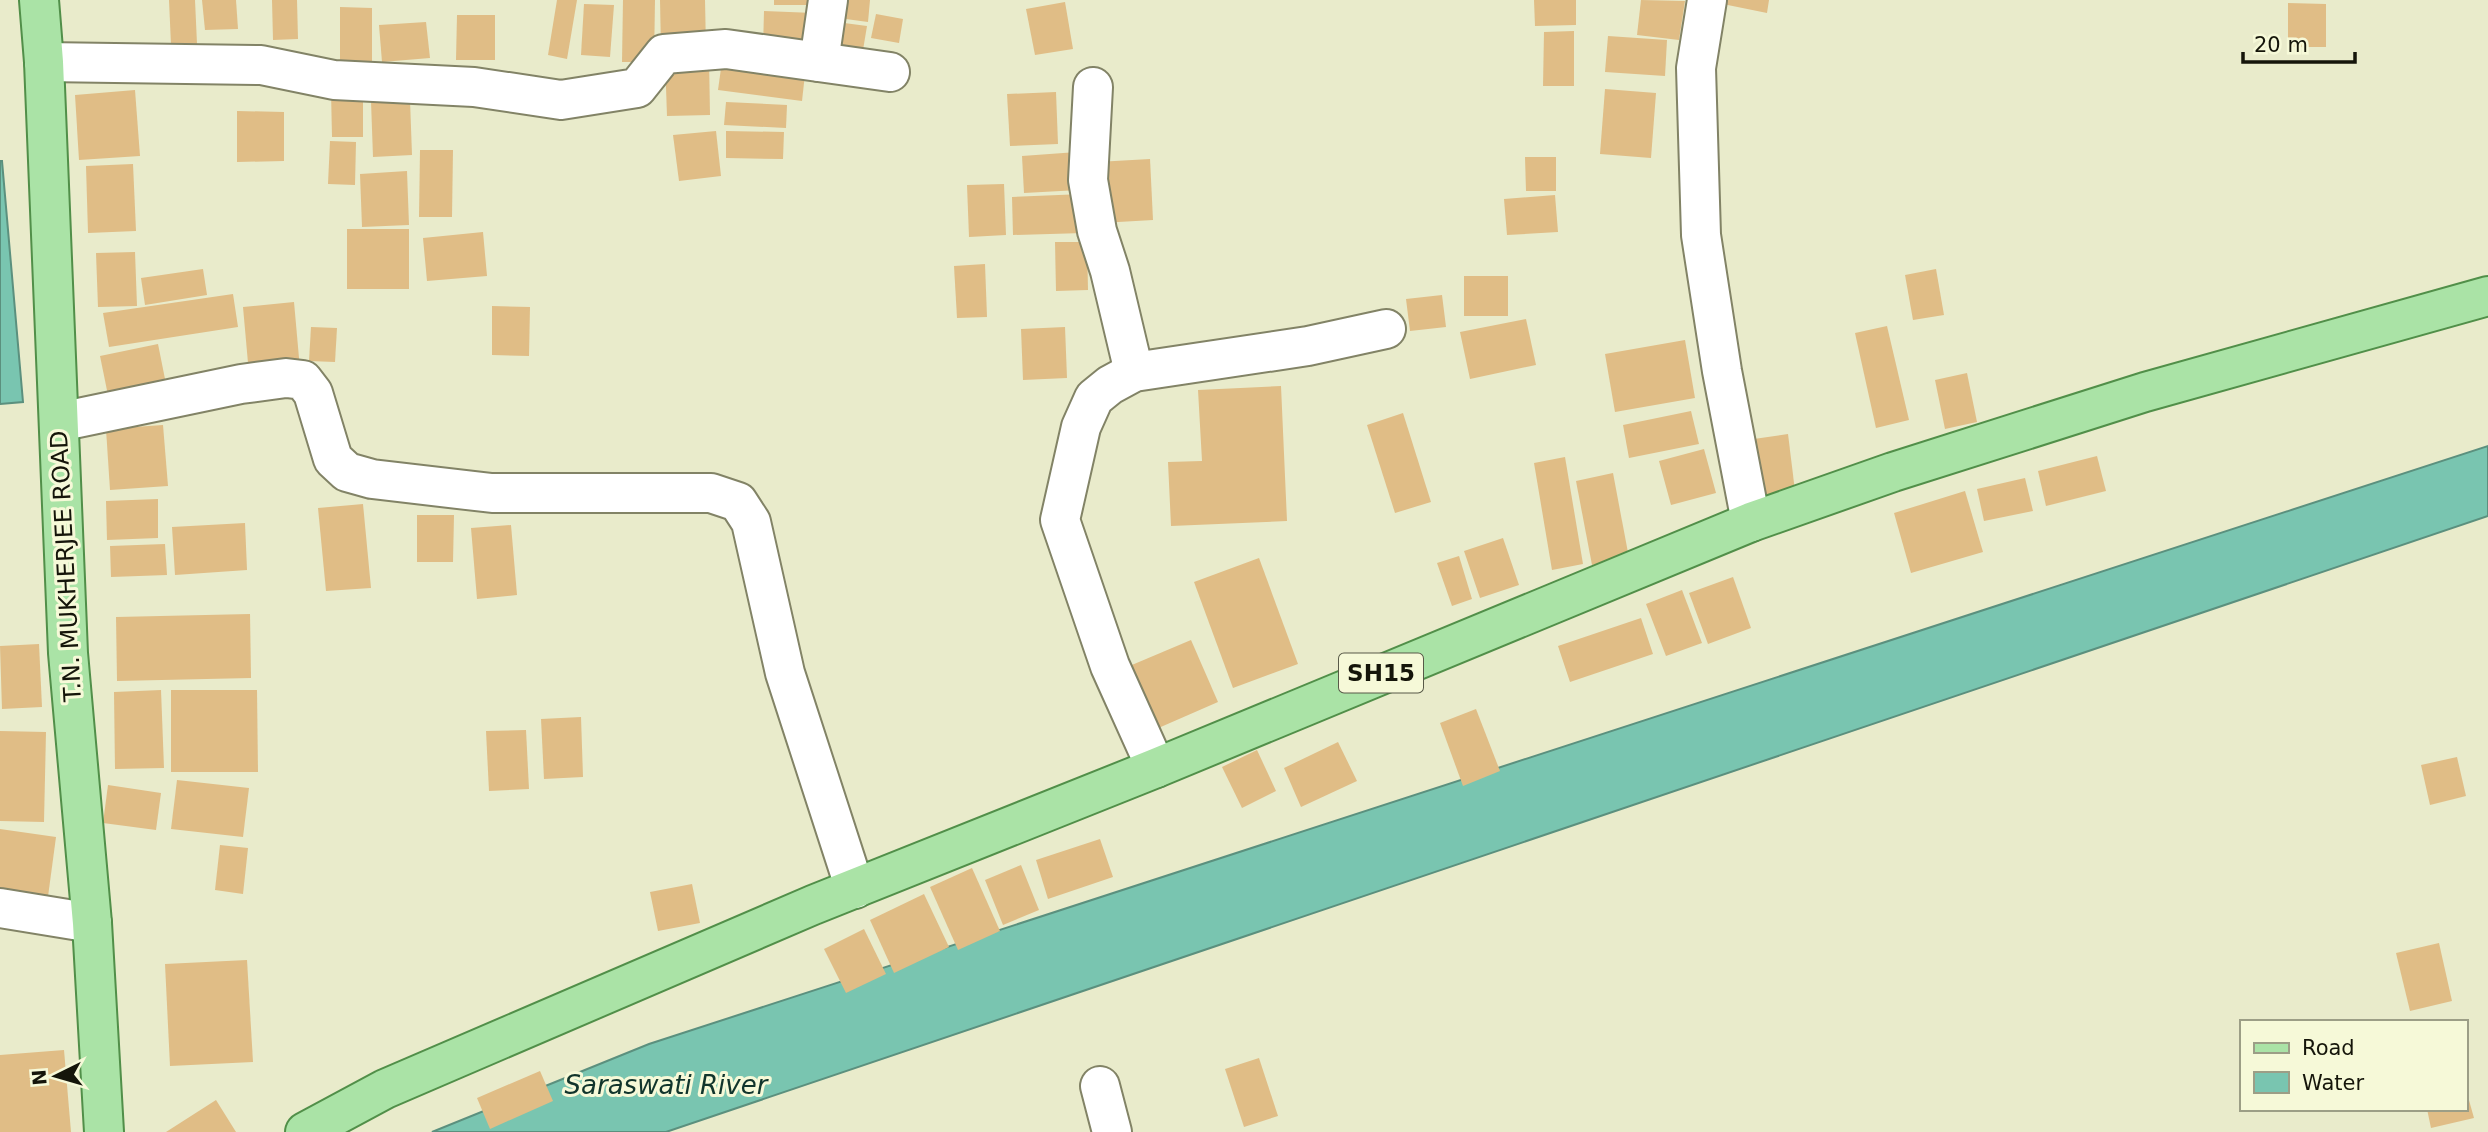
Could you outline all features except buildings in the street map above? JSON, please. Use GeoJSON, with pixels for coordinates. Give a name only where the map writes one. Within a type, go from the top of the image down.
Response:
{"type":"FeatureCollection","features":[{"type":"Feature","properties":{"kind":"main road","name":"T.N. MUKHERJEE ROAD"},"geometry":{"type":"LineString","coordinates":[[38,0],[44,62],[68,653],[92,923],[104,1132]]}},
{"type":"Feature","properties":{"kind":"main road","name":"SH15"},"geometry":{"type":"LineString","coordinates":[[304,1132],[385,1089],[564,1011],[1751,522],[1893,472],[2145,392],[2488,296]]}},
{"type":"Feature","properties":{"kind":"street"},"geometry":{"type":"LineString","coordinates":[[819,62],[828,0]]}},
{"type":"Feature","properties":{"kind":"street"},"geometry":{"type":"LineString","coordinates":[[1707,0],[1696,68],[1702,235],[1722,371],[1751,522]]}},
{"type":"Feature","properties":{"kind":"street"},"geometry":{"type":"LineString","coordinates":[[44,62],[261,65],[334,80],[474,87],[561,100],[637,88],[664,54],[726,49],[890,72]]}},
{"type":"Feature","properties":{"kind":"street"},"geometry":{"type":"LineString","coordinates":[[1093,87],[1088,180],[1097,231],[1110,271],[1134,372]]}},
{"type":"Feature","properties":{"kind":"street"},"geometry":{"type":"LineString","coordinates":[[1156,768],[1110,666],[1060,520],[1081,427],[1094,398],[1110,385],[1134,372],[1307,346],[1386,329]]}},
{"type":"Feature","properties":{"kind":"street"},"geometry":{"type":"LineString","coordinates":[[59,422],[240,384],[286,378],[303,380],[313,393],[333,459],[347,472],[372,479],[492,493],[711,493],[738,502],[751,522],[785,673],[855,889]]}},
{"type":"Feature","properties":{"kind":"street"},"geometry":{"type":"LineString","coordinates":[[0,908],[92,923]]}},
{"type":"Feature","properties":{"kind":"street"},"geometry":{"type":"LineString","coordinates":[[1100,1086],[1112,1132]]}},
{"type":"Feature","properties":{"kind":"water"},"geometry":{"type":"Polygon","coordinates":[[[0,161],[23,402],[0,404],[0,161]]]}},
{"type":"Feature","properties":{"kind":"water","name":"Saraswati River"},"geometry":{"type":"Polygon","coordinates":[[[2488,446],[2488,516],[666,1132],[432,1132],[649,1044],[2488,446]]]}}]}
